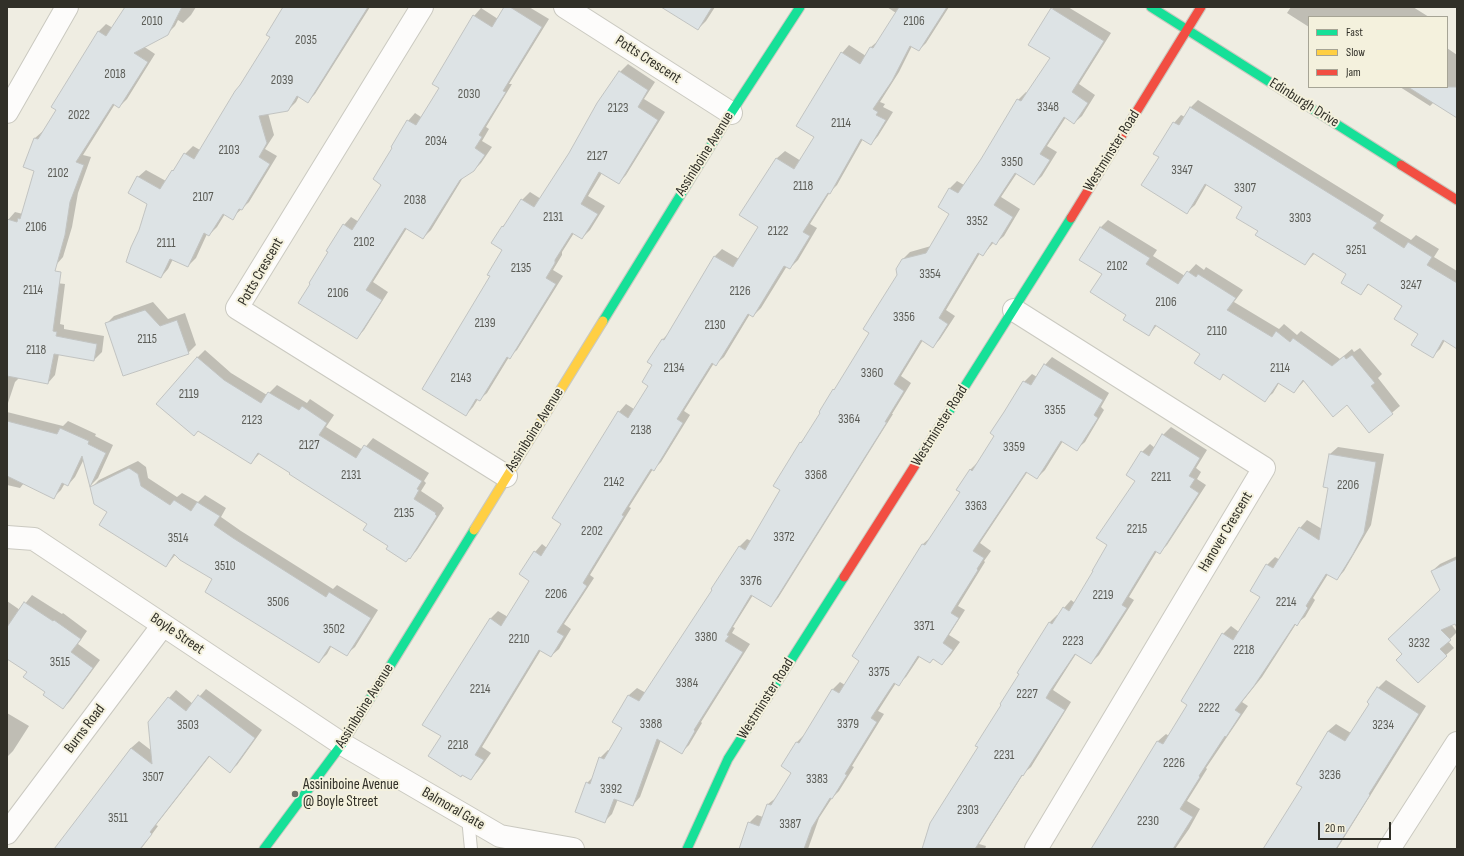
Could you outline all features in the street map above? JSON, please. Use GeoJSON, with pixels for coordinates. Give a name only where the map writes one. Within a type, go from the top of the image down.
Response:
{"type":"FeatureCollection","features":[{"type":"Feature","properties":{"kind":"street"},"geometry":{"type":"LineString","coordinates":[[7,112],[67,7]]}},
{"type":"Feature","properties":{"kind":"street","name":"Potts Crescent"},"geometry":{"type":"LineString","coordinates":[[422,7],[237,308],[506,476]]}},
{"type":"Feature","properties":{"kind":"street","name":"Potts Crescent"},"geometry":{"type":"LineString","coordinates":[[565,7],[731,113]]}},
{"type":"Feature","properties":{"kind":"street","name":"Assiniboine Avenue"},"geometry":{"type":"LineString","coordinates":[[264,849],[342,744],[731,113],[800,7]]}},
{"type":"Feature","properties":{"kind":"street","name":"Edinburgh Drive"},"geometry":{"type":"LineString","coordinates":[[1151,7],[1457,200]]}},
{"type":"Feature","properties":{"kind":"street","name":"Westminster Road"},"geometry":{"type":"LineString","coordinates":[[687,849],[728,759],[1014,310],[1201,7]]}},
{"type":"Feature","properties":{"kind":"street","name":"Hanover Crescent"},"geometry":{"type":"LineString","coordinates":[[1014,310],[1264,468],[1036,849]]}},
{"type":"Feature","properties":{"kind":"street","name":"Boyle Street"},"geometry":{"type":"LineString","coordinates":[[7,537],[34,539],[342,744]]}},
{"type":"Feature","properties":{"kind":"street","name":"Burns Road"},"geometry":{"type":"LineString","coordinates":[[7,833],[163,625]]}},
{"type":"Feature","properties":{"kind":"street"},"geometry":{"type":"LineString","coordinates":[[1389,849],[1457,743]]}},
{"type":"Feature","properties":{"kind":"street","name":"Balmoral Gate"},"geometry":{"type":"LineString","coordinates":[[342,744],[500,836],[573,849]]}},
{"type":"Feature","properties":{"kind":"lane"},"geometry":{"type":"LineString","coordinates":[[468,818],[471,849]]}},
{"type":"Feature","properties":{"kind":"building"},"geometry":{"type":"Polygon","coordinates":[[[125,7],[182,7],[168,35],[134,53],[148,62],[119,108],[113,104],[76,162],[84,165],[70,202],[65,235],[55,271],[61,272],[53,331],[57,332],[56,336],[97,344],[94,361],[54,354],[48,384],[7,376],[7,219],[17,222],[18,218],[20,219],[34,171],[23,167],[34,138],[38,139],[56,110],[51,107],[98,31],[106,36],[125,7]]]}},
{"type":"Feature","properties":{"kind":"building"},"geometry":{"type":"Polygon","coordinates":[[[283,7],[368,7],[308,103],[297,96],[288,111],[259,116],[267,143],[259,157],[270,164],[242,210],[239,209],[233,220],[223,214],[209,236],[204,233],[188,267],[170,259],[161,278],[126,262],[139,230],[147,204],[128,193],[137,176],[160,189],[184,153],[194,159],[270,37],[266,35],[283,7]]]}},
{"type":"Feature","properties":{"kind":"building"},"geometry":{"type":"Polygon","coordinates":[[[504,7],[510,7],[542,27],[503,91],[506,92],[479,135],[482,137],[475,148],[485,155],[474,171],[460,180],[423,239],[405,228],[366,290],[382,300],[357,339],[298,303],[328,252],[326,251],[343,224],[352,230],[381,185],[373,179],[407,120],[416,125],[439,88],[432,84],[473,15],[492,27],[504,7]]]}},
{"type":"Feature","properties":{"kind":"building"},"geometry":{"type":"Polygon","coordinates":[[[661,7],[712,7],[698,30],[661,7]]]}},
{"type":"Feature","properties":{"kind":"building"},"geometry":{"type":"Polygon","coordinates":[[[899,7],[947,7],[919,51],[910,46],[892,81],[873,109],[878,112],[876,115],[886,120],[871,145],[861,139],[830,194],[828,193],[803,232],[810,236],[790,269],[784,266],[753,317],[748,314],[716,366],[712,363],[677,419],[683,423],[654,471],[651,469],[622,515],[624,516],[583,583],[587,586],[557,632],[564,636],[551,657],[539,650],[475,755],[484,760],[471,780],[462,775],[461,777],[428,756],[441,736],[422,725],[490,618],[501,626],[529,581],[519,574],[534,551],[541,556],[561,524],[552,518],[618,411],[628,418],[648,386],[642,382],[652,365],[647,362],[662,339],[664,340],[714,256],[733,267],[758,227],[739,215],[776,158],[794,169],[814,137],[796,126],[841,52],[860,64],[870,47],[873,48],[899,7]]]}},
{"type":"Feature","properties":{"kind":"building"},"geometry":{"type":"Polygon","coordinates":[[[1051,8],[1104,41],[1072,92],[1088,103],[1074,124],[1064,117],[1040,154],[1050,160],[1034,185],[1015,173],[994,205],[1013,217],[996,245],[992,242],[983,256],[978,253],[939,318],[948,324],[933,348],[921,340],[894,384],[904,391],[885,422],[887,422],[771,607],[751,595],[727,635],[729,636],[725,641],[743,652],[694,730],[695,731],[682,754],[657,739],[633,806],[614,799],[605,823],[575,812],[586,782],[590,784],[599,757],[604,759],[622,728],[612,722],[628,695],[639,701],[739,546],[745,550],[780,490],[773,486],[869,333],[863,329],[897,275],[896,269],[902,259],[926,253],[949,214],[938,207],[949,188],[958,193],[981,159],[1017,99],[1021,101],[1050,58],[1028,45],[1051,8]]]}},
{"type":"Feature","properties":{"kind":"building"},"geometry":{"type":"Polygon","coordinates":[[[619,71],[648,90],[638,107],[658,120],[619,184],[599,172],[581,204],[598,214],[582,239],[572,233],[555,260],[555,263],[546,278],[556,284],[510,359],[507,357],[480,401],[476,399],[466,416],[422,389],[490,276],[487,275],[502,250],[491,243],[521,199],[534,207],[569,153],[597,103],[619,71]]]}},
{"type":"Feature","properties":{"kind":"building"},"geometry":{"type":"Polygon","coordinates":[[[1457,87],[1457,118],[1410,88],[1457,87]]]}},
{"type":"Feature","properties":{"kind":"building"},"geometry":{"type":"Polygon","coordinates":[[[1190,107],[1377,223],[1373,228],[1404,248],[1408,242],[1432,257],[1427,265],[1457,283],[1457,349],[1443,340],[1433,358],[1411,345],[1418,334],[1394,319],[1402,306],[1368,284],[1361,295],[1341,283],[1346,274],[1313,253],[1305,265],[1255,235],[1258,231],[1236,218],[1242,207],[1205,184],[1187,214],[1141,185],[1159,157],[1153,154],[1173,122],[1179,125],[1190,107]]]}},
{"type":"Feature","properties":{"kind":"building"},"geometry":{"type":"Polygon","coordinates":[[[1100,227],[1150,258],[1146,264],[1178,284],[1187,271],[1196,277],[1198,274],[1236,298],[1227,310],[1272,337],[1276,331],[1290,342],[1293,338],[1332,366],[1344,356],[1346,359],[1352,355],[1375,383],[1371,386],[1393,414],[1369,433],[1347,405],[1333,417],[1303,380],[1294,393],[1278,383],[1265,402],[1223,374],[1220,380],[1194,363],[1200,354],[1155,325],[1149,336],[1123,320],[1126,315],[1090,292],[1102,274],[1079,260],[1100,227]]]}},
{"type":"Feature","properties":{"kind":"building"},"geometry":{"type":"Polygon","coordinates":[[[145,310],[160,326],[177,320],[189,354],[123,376],[105,323],[145,310]]]}},
{"type":"Feature","properties":{"kind":"building"},"geometry":{"type":"Polygon","coordinates":[[[197,357],[224,380],[261,403],[268,392],[299,410],[302,406],[327,423],[319,435],[356,458],[364,445],[422,481],[417,489],[419,490],[414,499],[436,513],[435,514],[437,516],[410,559],[409,558],[406,562],[386,549],[388,546],[363,530],[367,524],[258,453],[251,464],[198,431],[194,436],[156,404],[197,357]]]}},
{"type":"Feature","properties":{"kind":"building"},"geometry":{"type":"Polygon","coordinates":[[[1044,364],[1103,400],[1094,415],[1098,418],[1077,451],[1061,441],[1037,479],[1026,472],[973,551],[984,558],[951,613],[959,618],[943,643],[953,650],[942,665],[933,659],[930,663],[918,656],[899,686],[894,683],[871,718],[877,722],[845,774],[847,775],[832,799],[830,798],[812,827],[804,849],[739,849],[748,822],[759,826],[767,804],[771,805],[791,773],[781,766],[796,742],[799,743],[832,689],[839,693],[859,661],[852,656],[922,544],[925,545],[960,492],[956,490],[970,469],[972,471],[994,436],[990,433],[1023,381],[1031,385],[1044,364]]]}},
{"type":"Feature","properties":{"kind":"building"},"geometry":{"type":"Polygon","coordinates":[[[7,421],[57,434],[60,428],[89,441],[88,444],[106,453],[90,487],[82,456],[68,486],[62,483],[54,499],[7,476],[7,421]]]}},
{"type":"Feature","properties":{"kind":"building"},"geometry":{"type":"Polygon","coordinates":[[[1162,434],[1200,458],[1189,476],[1195,479],[1190,487],[1199,493],[1160,554],[1155,551],[1122,605],[1127,608],[1091,664],[1075,654],[1050,691],[1046,698],[1065,710],[975,849],[922,849],[930,823],[978,747],[975,746],[1019,674],[1017,673],[1049,622],[1052,624],[1063,607],[1069,611],[1093,571],[1107,545],[1096,538],[1135,481],[1126,475],[1141,451],[1149,456],[1162,434]]]}},
{"type":"Feature","properties":{"kind":"building"},"geometry":{"type":"Polygon","coordinates":[[[1329,454],[1376,462],[1364,533],[1353,554],[1337,580],[1326,574],[1306,606],[1308,608],[1297,626],[1295,624],[1254,686],[1235,710],[1241,714],[1199,776],[1200,777],[1180,809],[1193,817],[1173,849],[1091,849],[1157,741],[1163,744],[1187,705],[1181,701],[1222,633],[1233,640],[1260,597],[1250,591],[1266,564],[1273,568],[1299,527],[1319,540],[1328,488],[1323,487],[1329,454]]]}},
{"type":"Feature","properties":{"kind":"building"},"geometry":{"type":"Polygon","coordinates":[[[129,468],[138,474],[141,486],[170,505],[174,500],[191,511],[197,502],[220,516],[214,525],[233,538],[326,597],[329,592],[371,618],[347,656],[330,646],[319,663],[205,592],[212,579],[180,560],[174,554],[166,567],[99,525],[107,512],[94,504],[90,487],[129,468]]]}},
{"type":"Feature","properties":{"kind":"building"},"geometry":{"type":"Polygon","coordinates":[[[1457,559],[1457,628],[1455,624],[1441,630],[1451,640],[1440,649],[1447,656],[1418,683],[1396,660],[1402,654],[1388,639],[1440,590],[1431,571],[1457,559]]]}},
{"type":"Feature","properties":{"kind":"building"},"geometry":{"type":"Polygon","coordinates":[[[24,602],[53,621],[54,620],[81,639],[71,652],[93,668],[63,709],[43,695],[45,692],[23,677],[27,672],[7,659],[7,627],[24,602]]]}},
{"type":"Feature","properties":{"kind":"building"},"geometry":{"type":"Polygon","coordinates":[[[1377,687],[1419,714],[1336,849],[1263,849],[1302,787],[1296,784],[1328,731],[1345,741],[1369,704],[1367,702],[1377,687]]]}},
{"type":"Feature","properties":{"kind":"building"},"geometry":{"type":"Polygon","coordinates":[[[198,695],[255,738],[230,773],[209,756],[150,832],[152,834],[140,849],[54,849],[131,748],[152,764],[148,722],[168,697],[186,711],[198,695]]]}},
{"type":"Feature","properties":{"kind":"traffic: fast"},"geometry":{"type":"LineString","coordinates":[[603,321],[731,113],[800,7]]}},
{"type":"Feature","properties":{"kind":"traffic: fast"},"geometry":{"type":"LineString","coordinates":[[1151,7],[1401,165]]}},
{"type":"Feature","properties":{"kind":"traffic: fast"},"geometry":{"type":"LineString","coordinates":[[919,459],[1071,218]]}},
{"type":"Feature","properties":{"kind":"traffic: fast"},"geometry":{"type":"LineString","coordinates":[[264,849],[342,744],[474,530]]}},
{"type":"Feature","properties":{"kind":"traffic: fast"},"geometry":{"type":"LineString","coordinates":[[687,849],[728,759],[844,577]]}},
{"type":"Feature","properties":{"kind":"traffic: slow"},"geometry":{"type":"LineString","coordinates":[[474,530],[603,321]]}},
{"type":"Feature","properties":{"kind":"traffic: jam"},"geometry":{"type":"LineString","coordinates":[[1071,218],[1201,7]]}},
{"type":"Feature","properties":{"kind":"traffic: jam"},"geometry":{"type":"LineString","coordinates":[[1401,165],[1457,200]]}},
{"type":"Feature","properties":{"kind":"traffic: jam"},"geometry":{"type":"LineString","coordinates":[[844,577],[919,459]]}},
{"type":"Feature","properties":{"kind":"place","name":"Assiniboine Avenue @ Boyle Street"},"geometry":{"type":"Point","coordinates":[295,794]}}]}
